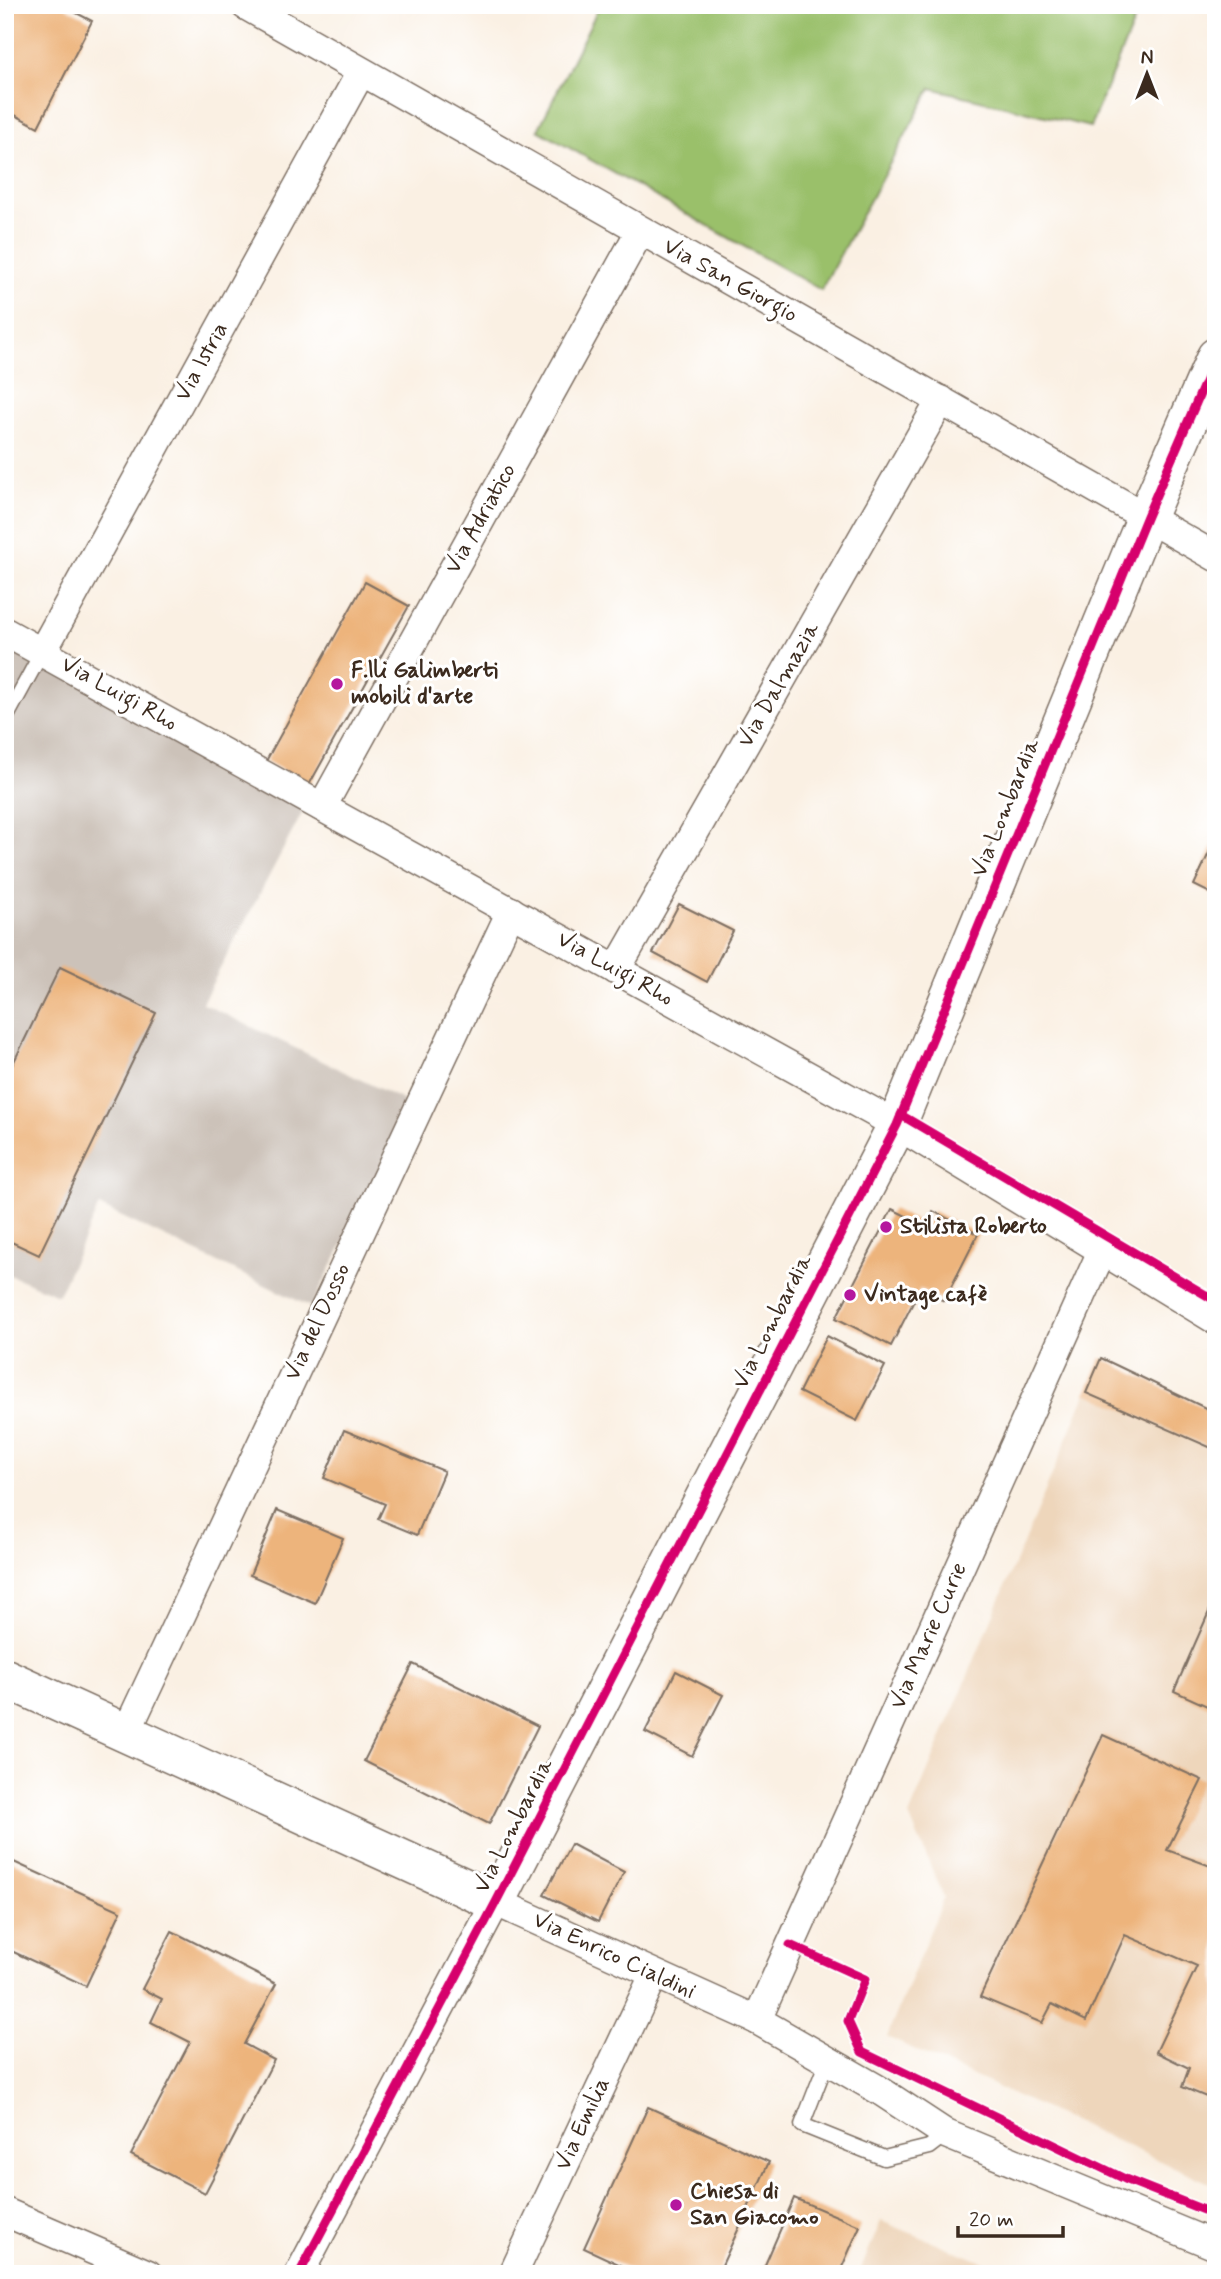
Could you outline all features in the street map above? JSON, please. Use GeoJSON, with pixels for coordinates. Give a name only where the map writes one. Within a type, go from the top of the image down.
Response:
{"type":"FeatureCollection","features":[{"type":"Feature","properties":{"kind":"street","name":"Via San Giorgio"},"geometry":{"type":"LineString","coordinates":[[245,5],[1216,557]]}},
{"type":"Feature","properties":{"kind":"street","name":"Via Istria"},"geometry":{"type":"LineString","coordinates":[[42,652],[361,72]]}},
{"type":"Feature","properties":{"kind":"street","name":"Via Adriatico"},"geometry":{"type":"LineString","coordinates":[[322,807],[640,231]]}},
{"type":"Feature","properties":{"kind":"street","name":"Via Lombardia"},"geometry":{"type":"LineString","coordinates":[[299,2274],[496,1902],[897,1125],[1147,516],[1216,357]]}},
{"type":"Feature","properties":{"kind":"street","name":"Via Dalmazia"},"geometry":{"type":"LineString","coordinates":[[617,970],[941,400]]}},
{"type":"Feature","properties":{"kind":"street","name":"Via Luigi Rho"},"geometry":{"type":"LineString","coordinates":[[5,632],[897,1125],[1101,1253],[1216,1321]]}},
{"type":"Feature","properties":{"kind":"street","name":"Via del Dosso"},"geometry":{"type":"LineString","coordinates":[[126,1733],[511,911]]}},
{"type":"Feature","properties":{"kind":"street","name":"Via Marie Curie"},"geometry":{"type":"LineString","coordinates":[[757,2020],[1101,1253]]}},
{"type":"Feature","properties":{"kind":"street","name":"Via Enrico Cialdini"},"geometry":{"type":"LineString","coordinates":[[5,1678],[757,2020],[946,2134],[1216,2246]]}},
{"type":"Feature","properties":{"kind":"street","name":"Via Emilia"},"geometry":{"type":"LineString","coordinates":[[513,2274],[653,1975]]}},
{"type":"Feature","properties":{"kind":"street"},"geometry":{"type":"LineString","coordinates":[[5,2212],[148,2274]]}},
{"type":"Feature","properties":{"kind":"lane"},"geometry":{"type":"LineString","coordinates":[[5,720],[42,652]]}},
{"type":"Feature","properties":{"kind":"lane"},"geometry":{"type":"LineString","coordinates":[[827,2061],[802,2125],[884,2158],[929,2147],[946,2134]]}},
{"type":"Feature","properties":{"kind":"shaded area"},"geometry":{"type":"Polygon","coordinates":[[[5,641],[306,806],[202,1003],[413,1105],[311,1307],[99,1206],[58,1295],[5,1273],[5,641]]]}},
{"type":"Feature","properties":{"kind":"shaded area"},"geometry":{"type":"Polygon","coordinates":[[[1101,1358],[1216,1413],[1216,2186],[887,2037],[944,1897],[909,1816],[1101,1358]]]}},
{"type":"Feature","properties":{"kind":"shaded area"},"geometry":{"type":"Polygon","coordinates":[[[881,2221],[1013,2274],[859,2274],[881,2221]]]}},
{"type":"Feature","properties":{"kind":"green space"},"geometry":{"type":"Polygon","coordinates":[[[600,5],[1141,5],[1090,127],[931,88],[821,290],[538,130],[600,5]]]}},
{"type":"Feature","properties":{"kind":"building"},"geometry":{"type":"Polygon","coordinates":[[[5,5],[61,5],[92,21],[38,127],[5,110],[5,5]]]}},
{"type":"Feature","properties":{"kind":"building","name":"F.lli Galimberti mobili d'arte"},"geometry":{"type":"Polygon","coordinates":[[[365,582],[409,606],[309,785],[266,761],[365,582]]]}},
{"type":"Feature","properties":{"kind":"building"},"geometry":{"type":"Polygon","coordinates":[[[1216,838],[1216,896],[1194,885],[1216,838]]]}},
{"type":"Feature","properties":{"kind":"building"},"geometry":{"type":"Polygon","coordinates":[[[679,904],[733,931],[707,982],[653,953],[679,904]]]}},
{"type":"Feature","properties":{"kind":"building"},"geometry":{"type":"Polygon","coordinates":[[[60,967],[156,1013],[39,1255],[5,1239],[5,1080],[60,967]]]}},
{"type":"Feature","properties":{"kind":"building"},"geometry":{"type":"Polygon","coordinates":[[[892,1209],[926,1226],[933,1211],[978,1234],[944,1301],[920,1289],[891,1346],[836,1318],[892,1209]]]}},
{"type":"Feature","properties":{"kind":"building"},"geometry":{"type":"Polygon","coordinates":[[[827,1336],[885,1366],[857,1421],[799,1392],[827,1336]]]}},
{"type":"Feature","properties":{"kind":"building"},"geometry":{"type":"Polygon","coordinates":[[[1101,1358],[1216,1413],[1216,1450],[1086,1393],[1101,1358]]]}},
{"type":"Feature","properties":{"kind":"building"},"geometry":{"type":"Polygon","coordinates":[[[344,1430],[444,1471],[417,1535],[378,1519],[385,1504],[324,1478],[344,1430]]]}},
{"type":"Feature","properties":{"kind":"building"},"geometry":{"type":"Polygon","coordinates":[[[277,1510],[343,1538],[315,1603],[250,1575],[277,1510]]]}},
{"type":"Feature","properties":{"kind":"building"},"geometry":{"type":"Polygon","coordinates":[[[1216,1596],[1216,1710],[1174,1691],[1216,1596]]]}},
{"type":"Feature","properties":{"kind":"building"},"geometry":{"type":"Polygon","coordinates":[[[413,1664],[538,1726],[489,1824],[364,1761],[413,1664]]]}},
{"type":"Feature","properties":{"kind":"building"},"geometry":{"type":"Polygon","coordinates":[[[676,1671],[723,1695],[692,1756],[645,1732],[676,1671]]]}},
{"type":"Feature","properties":{"kind":"building"},"geometry":{"type":"Polygon","coordinates":[[[1103,1735],[1202,1780],[1167,1850],[1216,1868],[1216,2101],[1182,2087],[1189,2068],[1156,2052],[1197,1966],[1125,1935],[1086,2021],[1052,2004],[1042,2023],[980,1997],[1103,1735]]]}},
{"type":"Feature","properties":{"kind":"building"},"geometry":{"type":"Polygon","coordinates":[[[571,1844],[624,1872],[598,1922],[544,1895],[571,1844]]]}},
{"type":"Feature","properties":{"kind":"building"},"geometry":{"type":"Polygon","coordinates":[[[5,1858],[121,1911],[86,1986],[5,1948],[5,1858]]]}},
{"type":"Feature","properties":{"kind":"building"},"geometry":{"type":"Polygon","coordinates":[[[172,1931],[276,1984],[244,2044],[274,2060],[205,2193],[131,2155],[190,2042],[151,2022],[162,1999],[142,1989],[172,1931]]]}},
{"type":"Feature","properties":{"kind":"building","name":"Chiesa di San Giacomo"},"geometry":{"type":"Polygon","coordinates":[[[648,2107],[769,2162],[718,2274],[640,2274],[584,2248],[648,2107]]]}},
{"type":"Feature","properties":{"kind":"building"},"geometry":{"type":"Polygon","coordinates":[[[794,2198],[860,2226],[839,2274],[761,2274],[794,2198]]]}},
{"type":"Feature","properties":{"kind":"cycle path"},"geometry":{"type":"LineString","coordinates":[[299,2274],[496,1902],[897,1125],[1147,516],[1216,357]]}},
{"type":"Feature","properties":{"kind":"cycle path"},"geometry":{"type":"LineString","coordinates":[[901,1115],[1216,1301]]}},
{"type":"Feature","properties":{"kind":"cycle path"},"geometry":{"type":"LineString","coordinates":[[790,1945],[865,1979],[848,2021],[862,2052],[1125,2179],[1216,2215]]}},
{"type":"Feature","properties":{"kind":"place","name":"F.lli Galimberti mobili d'arte"},"geometry":{"type":"Point","coordinates":[337,684]}},
{"type":"Feature","properties":{"kind":"place","name":"Stilista Roberto"},"geometry":{"type":"Point","coordinates":[886,1227]}},
{"type":"Feature","properties":{"kind":"place","name":"Vintage cafè"},"geometry":{"type":"Point","coordinates":[850,1295]}},
{"type":"Feature","properties":{"kind":"place","name":"Chiesa di San Giacomo"},"geometry":{"type":"Point","coordinates":[676,2205]}}]}
